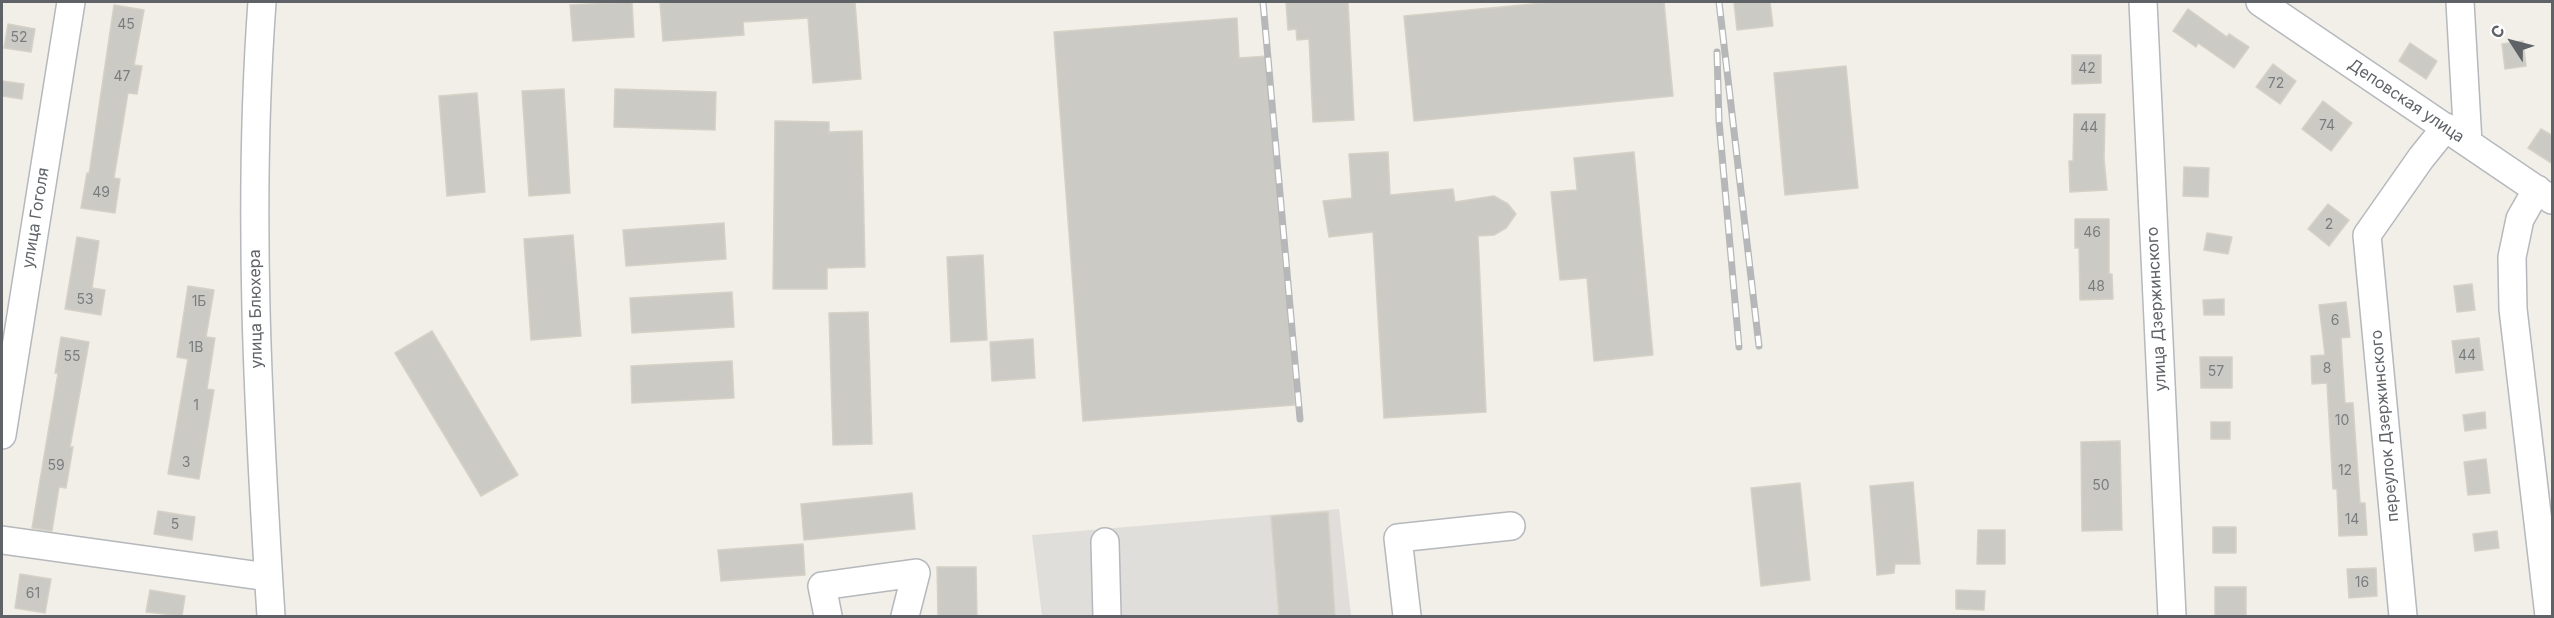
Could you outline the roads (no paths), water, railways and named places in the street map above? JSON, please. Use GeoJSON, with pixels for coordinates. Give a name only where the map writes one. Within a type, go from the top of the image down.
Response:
{"type":"FeatureCollection","features":[{"type":"Feature","properties":{"kind":"street","name":"улица Гоголя"},"geometry":{"type":"LineString","coordinates":[[2,435],[71,2]]}},
{"type":"Feature","properties":{"kind":"street","name":"улица Блюхера"},"geometry":{"type":"LineString","coordinates":[[262,2],[257,68],[254,232],[257,383],[271,616]]}},
{"type":"Feature","properties":{"kind":"street","name":"улица Дзержинского"},"geometry":{"type":"LineString","coordinates":[[2143,2],[2172,616]]}},
{"type":"Feature","properties":{"kind":"street","name":"Деповская улица"},"geometry":{"type":"LineString","coordinates":[[2260,2],[2545,194]]}},
{"type":"Feature","properties":{"kind":"street"},"geometry":{"type":"LineString","coordinates":[[2460,2],[2468,142]]}},
{"type":"Feature","properties":{"kind":"street","name":"переулок Дзержинского"},"geometry":{"type":"LineString","coordinates":[[2403,616],[2367,236],[2421,158],[2446,128]]}},
{"type":"Feature","properties":{"kind":"street"},"geometry":{"type":"LineString","coordinates":[[2545,194],[2520,219],[2512,257],[2513,309],[2549,616]]}},
{"type":"Feature","properties":{"kind":"street"},"geometry":{"type":"LineString","coordinates":[[1407,616],[1398,538],[1511,526]]}},
{"type":"Feature","properties":{"kind":"street"},"geometry":{"type":"LineString","coordinates":[[2,540],[268,577]]}},
{"type":"Feature","properties":{"kind":"street"},"geometry":{"type":"LineString","coordinates":[[1105,542],[1107,616]]}},
{"type":"Feature","properties":{"kind":"street"},"geometry":{"type":"LineString","coordinates":[[828,616],[822,586],[916,573],[905,616]]}},
{"type":"Feature","properties":{"kind":"railway"},"geometry":{"type":"LineString","coordinates":[[1263,2],[1300,419]]}},
{"type":"Feature","properties":{"kind":"railway"},"geometry":{"type":"LineString","coordinates":[[1719,2],[1759,346]]}},
{"type":"Feature","properties":{"kind":"railway"},"geometry":{"type":"LineString","coordinates":[[1717,52],[1719,121],[1739,347]]}}]}
